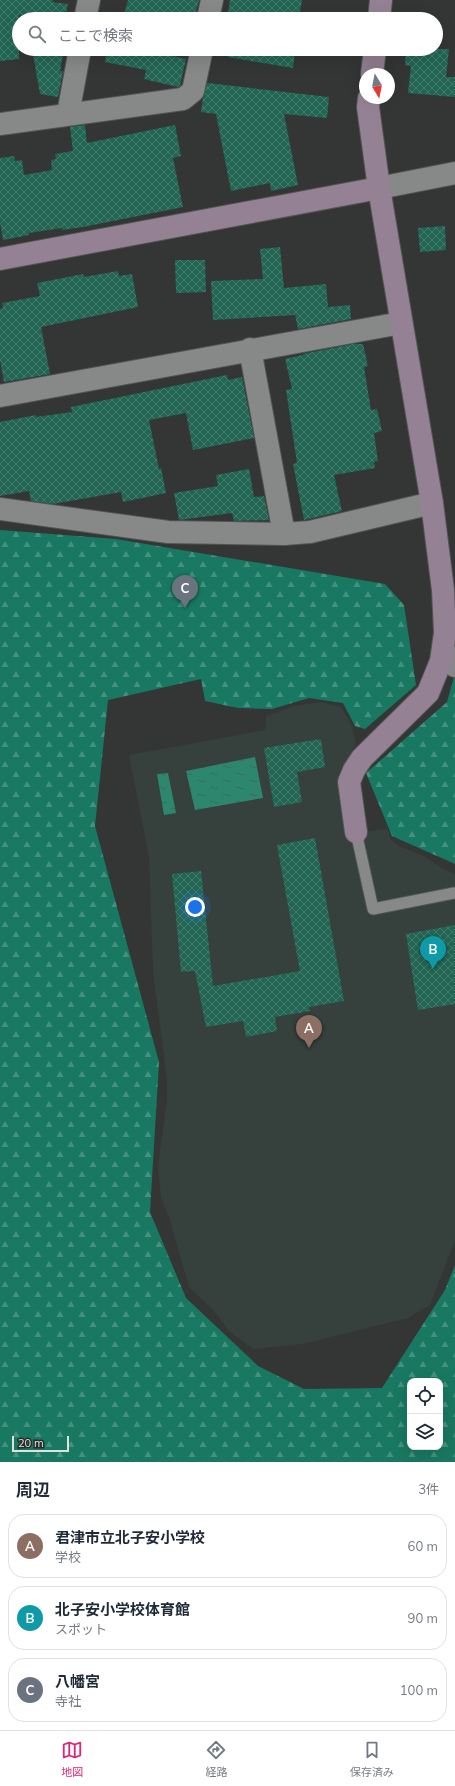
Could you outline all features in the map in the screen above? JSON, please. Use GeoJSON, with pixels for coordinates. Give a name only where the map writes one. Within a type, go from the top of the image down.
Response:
{"type":"FeatureCollection","features":[{"type":"Feature","properties":{"kind":"street"},"geometry":{"type":"LineString","coordinates":[[86,12],[89,0]]}},
{"type":"Feature","properties":{"kind":"street"},"geometry":{"type":"LineString","coordinates":[[209,12],[212,0]]}},
{"type":"Feature","properties":{"kind":"street"},"geometry":{"type":"LineString","coordinates":[[380,12],[381,0]]}},
{"type":"Feature","properties":{"kind":"street"},"geometry":{"type":"LineString","coordinates":[[68,114],[79,56]]}},
{"type":"Feature","properties":{"kind":"street"},"geometry":{"type":"LineString","coordinates":[[0,124],[183,99],[193,91],[200,56]]}},
{"type":"Feature","properties":{"kind":"street"},"geometry":{"type":"LineString","coordinates":[[373,68],[374,56]]}},
{"type":"Feature","properties":{"kind":"street"},"geometry":{"type":"LineString","coordinates":[[356,832],[350,782],[354,770],[362,758],[428,693],[441,661],[449,657],[432,503],[379,188],[368,104]]}},
{"type":"Feature","properties":{"kind":"street"},"geometry":{"type":"LineString","coordinates":[[0,259],[455,173]]}},
{"type":"Feature","properties":{"kind":"street"},"geometry":{"type":"LineString","coordinates":[[0,396],[250,349],[401,323]]}},
{"type":"Feature","properties":{"kind":"street"},"geometry":{"type":"LineString","coordinates":[[250,349],[284,534]]}},
{"type":"Feature","properties":{"kind":"street"},"geometry":{"type":"LineString","coordinates":[[0,509],[168,532],[284,534],[310,532],[432,503]]}},
{"type":"Feature","properties":{"kind":"lane"},"geometry":{"type":"LineString","coordinates":[[356,832],[374,909],[454,893]]}},
{"type":"Feature","properties":{"kind":"shaded area"},"geometry":{"type":"Polygon","coordinates":[[[322,702],[341,707],[351,724],[356,743],[339,775],[340,792],[348,834],[388,829],[391,840],[401,847],[424,856],[442,868],[455,874],[455,1241],[430,1305],[408,1318],[303,1344],[253,1349],[229,1331],[215,1312],[189,1287],[169,1217],[161,1198],[158,1166],[167,1100],[167,1080],[153,972],[149,857],[129,755],[266,730],[266,716],[294,706],[322,702]]]}},
{"type":"Feature","properties":{"kind":"green space"},"geometry":{"type":"Polygon","coordinates":[[[0,530],[116,539],[385,584],[404,605],[416,685],[365,729],[355,726],[343,703],[309,698],[272,709],[238,708],[205,701],[201,679],[108,700],[95,826],[159,1062],[150,1212],[186,1298],[258,1366],[304,1389],[382,1388],[445,1290],[455,1265],[455,1462],[0,1462],[0,530]]]}},
{"type":"Feature","properties":{"kind":"green space"},"geometry":{"type":"Polygon","coordinates":[[[455,673],[455,864],[392,836],[366,773],[447,702],[455,673]]]}},
{"type":"Feature","properties":{"kind":"water"},"geometry":{"type":"Polygon","coordinates":[[[255,757],[263,798],[195,810],[186,771],[255,757]]]}},
{"type":"Feature","properties":{"kind":"water"},"geometry":{"type":"Polygon","coordinates":[[[168,773],[176,813],[164,815],[157,774],[168,773]]]}},
{"type":"Feature","properties":{"kind":"building"},"geometry":{"type":"Polygon","coordinates":[[[0,0],[53,0],[52,2],[68,4],[66,12],[12,12],[12,56],[19,56],[19,59],[0,61],[0,0]]]}},
{"type":"Feature","properties":{"kind":"building"},"geometry":{"type":"Polygon","coordinates":[[[128,0],[199,0],[196,12],[125,12],[128,0]]]}},
{"type":"Feature","properties":{"kind":"building"},"geometry":{"type":"Polygon","coordinates":[[[230,0],[302,0],[300,12],[228,12],[230,0]]]}},
{"type":"Feature","properties":{"kind":"building"},"geometry":{"type":"Polygon","coordinates":[[[443,49],[449,49],[446,77],[455,77],[455,97],[408,93],[411,66],[405,65],[406,56],[443,56],[443,49]]]}},
{"type":"Feature","properties":{"kind":"building"},"geometry":{"type":"Polygon","coordinates":[[[33,56],[63,56],[60,71],[63,71],[58,97],[40,94],[33,56]]]}},
{"type":"Feature","properties":{"kind":"building"},"geometry":{"type":"Polygon","coordinates":[[[106,56],[172,56],[186,59],[180,85],[178,87],[144,79],[146,70],[105,62],[106,56]]]}},
{"type":"Feature","properties":{"kind":"building"},"geometry":{"type":"Polygon","coordinates":[[[228,56],[295,56],[293,68],[228,56]]]}},
{"type":"Feature","properties":{"kind":"building"},"geometry":{"type":"Polygon","coordinates":[[[207,83],[329,97],[327,118],[284,114],[298,185],[271,191],[270,183],[231,191],[216,114],[201,112],[207,83]]]}},
{"type":"Feature","properties":{"kind":"building"},"geometry":{"type":"Polygon","coordinates":[[[85,125],[87,143],[175,125],[181,156],[173,158],[183,207],[83,227],[62,230],[62,228],[29,233],[29,235],[3,240],[0,222],[0,158],[14,156],[15,161],[22,160],[24,175],[52,170],[51,160],[56,159],[55,154],[73,151],[70,127],[85,125]]]}},
{"type":"Feature","properties":{"kind":"building"},"geometry":{"type":"Polygon","coordinates":[[[445,226],[446,250],[420,252],[418,228],[445,226]]]}},
{"type":"Feature","properties":{"kind":"building"},"geometry":{"type":"Polygon","coordinates":[[[280,247],[284,288],[326,284],[328,307],[350,305],[351,319],[298,329],[295,315],[213,320],[211,281],[263,279],[260,249],[280,247]]]}},
{"type":"Feature","properties":{"kind":"building"},"geometry":{"type":"Polygon","coordinates":[[[175,260],[205,260],[206,292],[176,293],[175,260]]]}},
{"type":"Feature","properties":{"kind":"building"},"geometry":{"type":"Polygon","coordinates":[[[118,271],[119,276],[132,274],[138,307],[41,327],[50,374],[4,382],[0,360],[0,309],[3,308],[2,303],[40,296],[37,283],[83,274],[84,277],[118,271]]]}},
{"type":"Feature","properties":{"kind":"building"},"geometry":{"type":"Polygon","coordinates":[[[353,344],[363,344],[368,366],[364,367],[371,410],[377,409],[382,431],[374,433],[378,461],[374,462],[375,468],[334,475],[342,511],[304,520],[293,464],[297,463],[286,390],[292,389],[285,359],[353,344]]]}},
{"type":"Feature","properties":{"kind":"building"},"geometry":{"type":"Polygon","coordinates":[[[227,375],[228,380],[242,377],[254,438],[193,450],[186,413],[149,420],[159,469],[161,468],[166,493],[123,502],[121,492],[53,504],[31,501],[29,491],[0,496],[0,422],[36,415],[36,417],[72,412],[71,407],[227,375]]]}},
{"type":"Feature","properties":{"kind":"building"},"geometry":{"type":"Polygon","coordinates":[[[249,469],[254,497],[264,496],[269,520],[234,521],[232,513],[179,520],[174,493],[218,486],[216,475],[249,469]]]}},
{"type":"Feature","properties":{"kind":"building"},"geometry":{"type":"Polygon","coordinates":[[[321,739],[325,767],[297,772],[302,802],[274,807],[264,748],[321,739]]]}},
{"type":"Feature","properties":{"kind":"building"},"geometry":{"type":"Polygon","coordinates":[[[315,838],[344,1001],[309,1007],[310,1011],[275,1017],[277,1031],[246,1037],[243,1021],[206,1027],[195,971],[181,972],[172,874],[201,871],[213,986],[300,971],[277,845],[315,838]]]}},
{"type":"Feature","properties":{"kind":"building"},"geometry":{"type":"Polygon","coordinates":[[[455,925],[455,1004],[418,1010],[406,934],[455,925]]]}},
{"type":"Feature","properties":{"kind":"place","name":"八幡宮"},"geometry":{"type":"Point","coordinates":[185,608]}},
{"type":"Feature","properties":{"kind":"place","name":"北子安小学校体育館"},"geometry":{"type":"Point","coordinates":[433,969]}},
{"type":"Feature","properties":{"kind":"place","name":"君津市立北子安小学校"},"geometry":{"type":"Point","coordinates":[309,1048]}}]}
